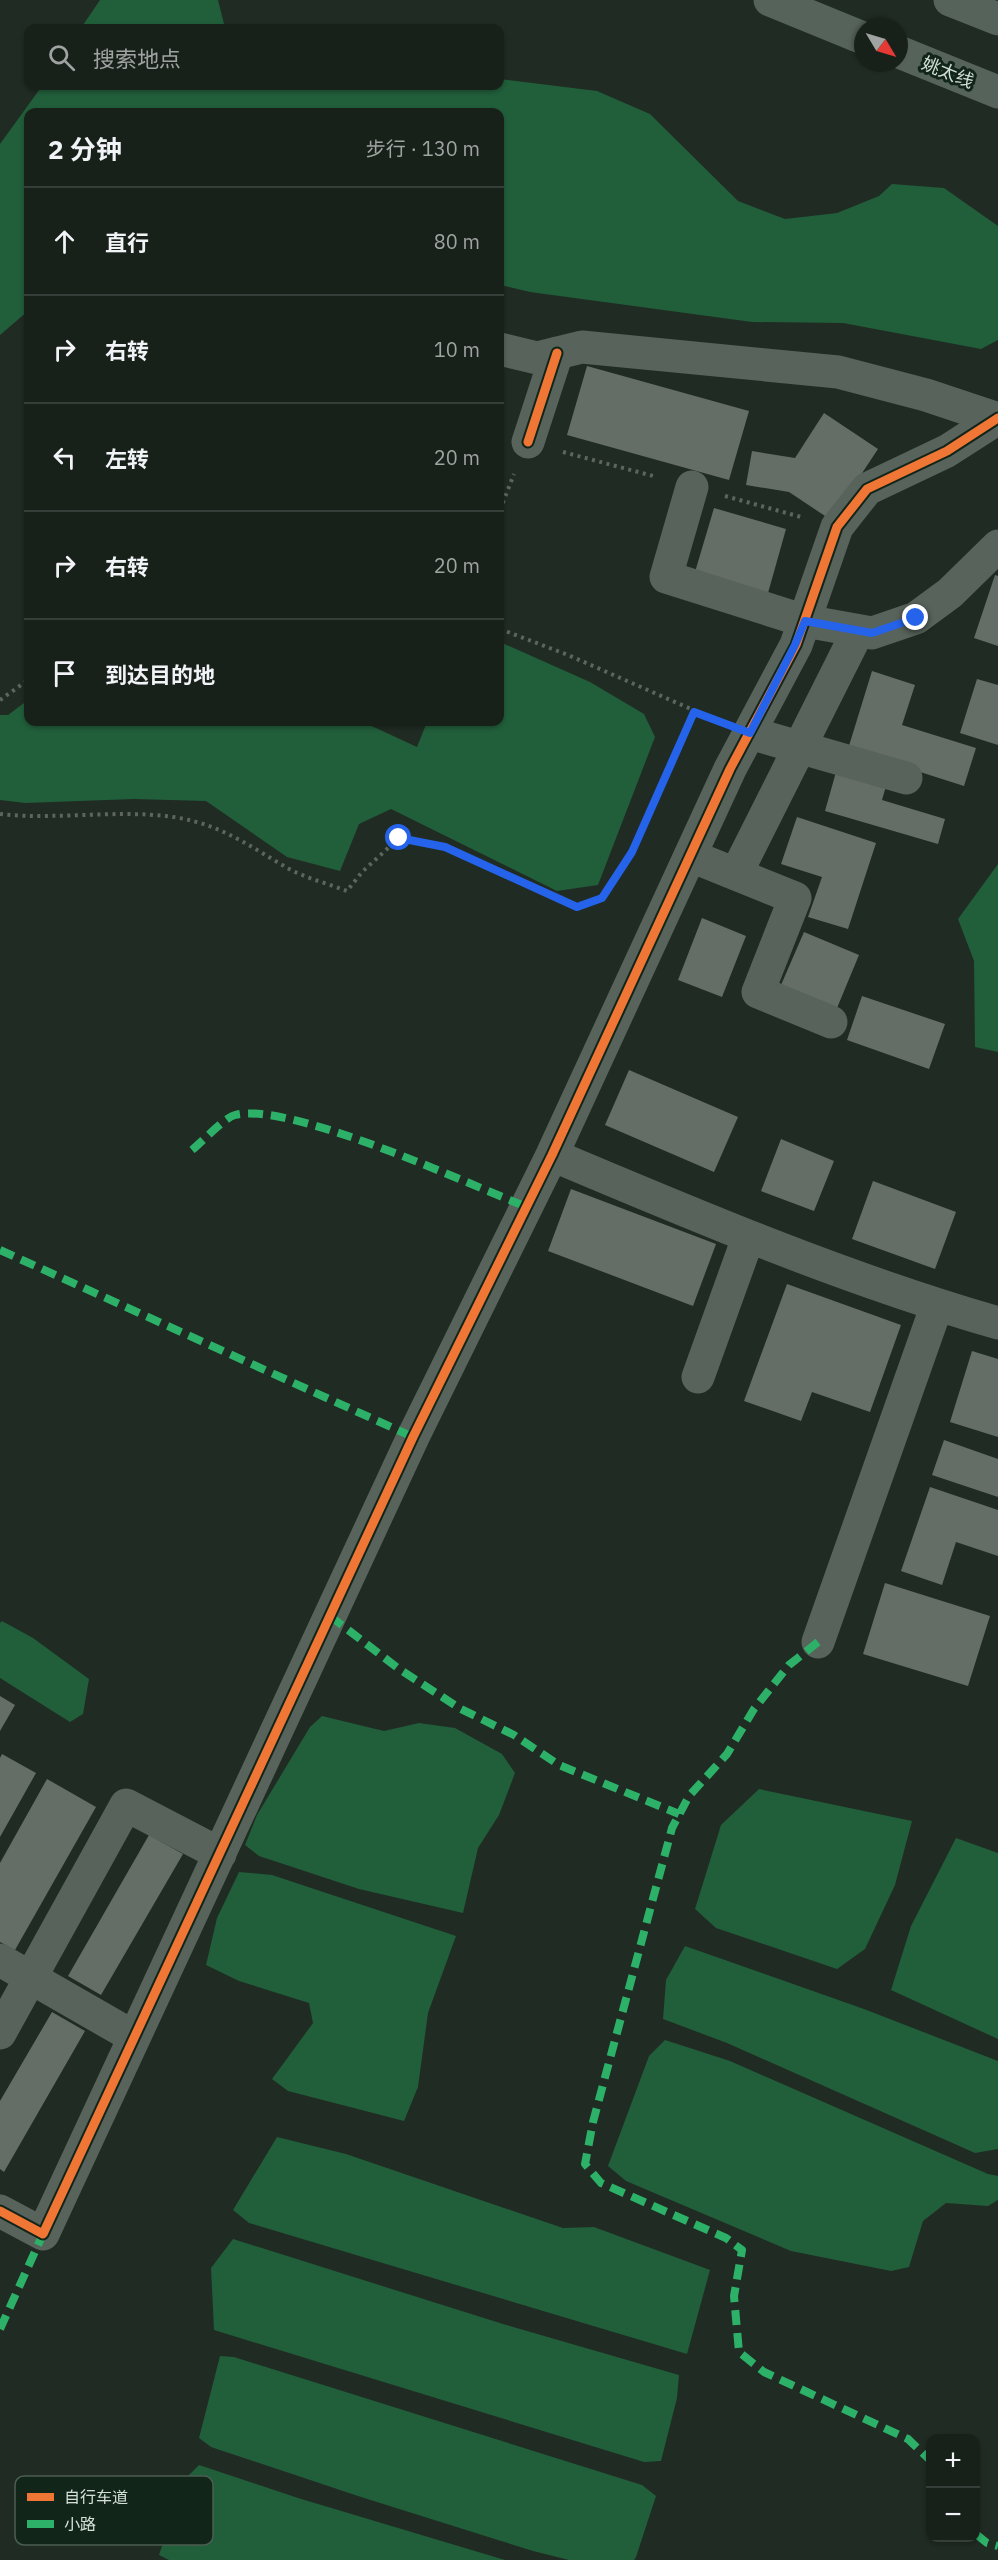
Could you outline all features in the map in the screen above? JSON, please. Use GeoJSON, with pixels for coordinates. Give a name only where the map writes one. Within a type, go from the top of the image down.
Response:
{"type":"FeatureCollection","features":[{"type":"Feature","properties":{"kind":"main road"},"geometry":{"type":"LineString","coordinates":[[770,0],[854,34]]}},
{"type":"Feature","properties":{"kind":"main road"},"geometry":{"type":"LineString","coordinates":[[950,0],[998,19]]}},
{"type":"Feature","properties":{"kind":"main road","name":"姚太线"},"geometry":{"type":"LineString","coordinates":[[908,56],[998,92]]}},
{"type":"Feature","properties":{"kind":"street"},"geometry":{"type":"LineString","coordinates":[[504,350],[537,358],[582,347],[838,372],[926,395],[998,418]]}},
{"type":"Feature","properties":{"kind":"street"},"geometry":{"type":"LineString","coordinates":[[528,442],[557,353]]}},
{"type":"Feature","properties":{"kind":"street"},"geometry":{"type":"LineString","coordinates":[[0,2211],[43,2234],[413,1437],[552,1155],[691,856],[795,645],[837,527],[867,489],[947,451],[998,418]]}},
{"type":"Feature","properties":{"kind":"street"},"geometry":{"type":"LineString","coordinates":[[692,487],[666,577],[805,621],[872,633],[916,618],[950,593],[998,546]]}},
{"type":"Feature","properties":{"kind":"street"},"geometry":{"type":"LineString","coordinates":[[736,874],[858,631]]}},
{"type":"Feature","properties":{"kind":"street"},"geometry":{"type":"LineString","coordinates":[[750,733],[906,778]]}},
{"type":"Feature","properties":{"kind":"street"},"geometry":{"type":"LineString","coordinates":[[691,856],[795,897],[758,992],[831,1022]]}},
{"type":"Feature","properties":{"kind":"street"},"geometry":{"type":"LineString","coordinates":[[552,1155],[748,1238],[937,1305],[998,1323]]}},
{"type":"Feature","properties":{"kind":"street"},"geometry":{"type":"LineString","coordinates":[[698,1377],[748,1238]]}},
{"type":"Feature","properties":{"kind":"street"},"geometry":{"type":"LineString","coordinates":[[818,1642],[937,1305]]}},
{"type":"Feature","properties":{"kind":"street"},"geometry":{"type":"LineString","coordinates":[[0,2033],[126,1805],[220,1854]]}},
{"type":"Feature","properties":{"kind":"street"},"geometry":{"type":"LineString","coordinates":[[0,1960],[134,2037]]}},
{"type":"Feature","properties":{"kind":"path"},"geometry":{"type":"LineString","coordinates":[[504,631],[568,655],[694,712],[750,733]]}},
{"type":"Feature","properties":{"kind":"path"},"geometry":{"type":"LineString","coordinates":[[0,700],[24,683]]}},
{"type":"Feature","properties":{"kind":"path"},"geometry":{"type":"LineString","coordinates":[[0,814],[26,817],[138,816],[192,821],[232,835],[294,871],[347,891],[362,872],[399,838],[445,847],[577,907],[602,898],[632,852],[694,712]]}},
{"type":"Feature","properties":{"kind":"shaded area"},"geometry":{"type":"Polygon","coordinates":[[[100,0],[218,0],[224,24],[84,24],[100,0]]]}},
{"type":"Feature","properties":{"kind":"shaded area"},"geometry":{"type":"Polygon","coordinates":[[[504,79],[597,91],[650,114],[738,201],[785,219],[837,213],[879,196],[892,184],[944,188],[998,226],[998,340],[981,349],[843,323],[752,322],[530,292],[504,286],[504,108],[26,108],[39,90],[504,90],[504,79]]]}},
{"type":"Feature","properties":{"kind":"shaded area"},"geometry":{"type":"Polygon","coordinates":[[[24,111],[24,314],[0,335],[0,144],[24,111]]]}},
{"type":"Feature","properties":{"kind":"shaded area"},"geometry":{"type":"Polygon","coordinates":[[[504,644],[590,682],[644,714],[655,737],[598,885],[557,891],[391,809],[359,824],[340,871],[287,857],[206,801],[134,799],[25,803],[0,800],[0,715],[8,715],[24,703],[24,726],[372,726],[417,747],[425,726],[504,726],[504,644]]]}},
{"type":"Feature","properties":{"kind":"shaded area"},"geometry":{"type":"Polygon","coordinates":[[[998,864],[998,1052],[975,1047],[974,961],[958,919],[998,864]]]}},
{"type":"Feature","properties":{"kind":"shaded area"},"geometry":{"type":"Polygon","coordinates":[[[2,1621],[33,1638],[89,1679],[83,1714],[70,1722],[0,1678],[0,1623],[2,1621]]]}},
{"type":"Feature","properties":{"kind":"shaded area"},"geometry":{"type":"Polygon","coordinates":[[[322,1716],[384,1731],[419,1723],[455,1728],[502,1754],[515,1773],[499,1815],[478,1848],[463,1913],[359,1889],[259,1856],[245,1845],[257,1815],[310,1727],[322,1716]]]}},
{"type":"Feature","properties":{"kind":"shaded area"},"geometry":{"type":"Polygon","coordinates":[[[759,1789],[912,1821],[895,1885],[865,1949],[837,1969],[716,1928],[695,1909],[721,1825],[759,1789]]]}},
{"type":"Feature","properties":{"kind":"shaded area"},"geometry":{"type":"Polygon","coordinates":[[[956,1838],[998,1853],[998,2039],[891,1990],[911,1926],[956,1838]]]}},
{"type":"Feature","properties":{"kind":"shaded area"},"geometry":{"type":"Polygon","coordinates":[[[239,1872],[272,1875],[456,1936],[428,2013],[418,2087],[404,2121],[288,2091],[272,2079],[313,2023],[309,2003],[239,1981],[206,1965],[217,1918],[239,1872]]]}},
{"type":"Feature","properties":{"kind":"shaded area"},"geometry":{"type":"Polygon","coordinates":[[[685,1946],[864,2009],[998,2061],[998,2149],[975,2153],[727,2043],[663,2019],[666,1980],[685,1946]]]}},
{"type":"Feature","properties":{"kind":"shaded area"},"geometry":{"type":"Polygon","coordinates":[[[665,2040],[730,2061],[988,2174],[998,2176],[998,2200],[988,2206],[946,2203],[923,2221],[909,2267],[891,2271],[791,2251],[626,2181],[608,2166],[649,2056],[665,2040]]]}},
{"type":"Feature","properties":{"kind":"shaded area"},"geometry":{"type":"Polygon","coordinates":[[[277,2137],[346,2154],[563,2228],[594,2227],[710,2270],[687,2354],[249,2223],[233,2210],[277,2137]]]}},
{"type":"Feature","properties":{"kind":"shaded area"},"geometry":{"type":"Polygon","coordinates":[[[233,2239],[503,2324],[679,2375],[677,2398],[661,2461],[644,2462],[214,2330],[211,2268],[233,2239]]]}},
{"type":"Feature","properties":{"kind":"shaded area"},"geometry":{"type":"Polygon","coordinates":[[[220,2356],[234,2357],[642,2485],[656,2496],[636,2557],[634,2560],[569,2560],[533,2551],[211,2447],[199,2438],[220,2356]]]}},
{"type":"Feature","properties":{"kind":"shaded area"},"geometry":{"type":"Polygon","coordinates":[[[199,2465],[298,2498],[505,2560],[169,2560],[159,2555],[162,2545],[213,2545],[213,2476],[188,2476],[199,2465]]]}},
{"type":"Feature","properties":{"kind":"building"},"geometry":{"type":"Polygon","coordinates":[[[587,366],[749,411],[729,480],[567,435],[587,366]]]}},
{"type":"Feature","properties":{"kind":"building"},"geometry":{"type":"Polygon","coordinates":[[[824,413],[878,449],[831,520],[789,492],[746,485],[752,451],[795,458],[824,413]]]}},
{"type":"Feature","properties":{"kind":"building"},"geometry":{"type":"Polygon","coordinates":[[[714,508],[786,529],[768,593],[695,572],[714,508]]]}},
{"type":"Feature","properties":{"kind":"building"},"geometry":{"type":"Polygon","coordinates":[[[995,575],[998,576],[998,646],[974,638],[995,575]]]}},
{"type":"Feature","properties":{"kind":"building"},"geometry":{"type":"Polygon","coordinates":[[[872,671],[915,685],[902,725],[976,748],[964,786],[848,749],[872,671]]]}},
{"type":"Feature","properties":{"kind":"building"},"geometry":{"type":"Polygon","coordinates":[[[977,679],[998,685],[998,745],[960,733],[977,679]]]}},
{"type":"Feature","properties":{"kind":"building"},"geometry":{"type":"Polygon","coordinates":[[[836,772],[886,786],[882,800],[945,819],[938,844],[825,811],[836,772]]]}},
{"type":"Feature","properties":{"kind":"building"},"geometry":{"type":"Polygon","coordinates":[[[797,817],[876,843],[848,929],[808,917],[822,877],[781,864],[797,817]]]}},
{"type":"Feature","properties":{"kind":"building"},"geometry":{"type":"Polygon","coordinates":[[[702,918],[746,936],[722,997],[678,980],[702,918]]]}},
{"type":"Feature","properties":{"kind":"building"},"geometry":{"type":"Polygon","coordinates":[[[804,932],[859,955],[837,1008],[781,985],[804,932]]]}},
{"type":"Feature","properties":{"kind":"building"},"geometry":{"type":"Polygon","coordinates":[[[862,996],[945,1024],[929,1069],[847,1040],[862,996]]]}},
{"type":"Feature","properties":{"kind":"building"},"geometry":{"type":"Polygon","coordinates":[[[629,1070],[738,1117],[714,1172],[605,1125],[629,1070]]]}},
{"type":"Feature","properties":{"kind":"building"},"geometry":{"type":"Polygon","coordinates":[[[781,1139],[834,1161],[814,1211],[761,1191],[781,1139]]]}},
{"type":"Feature","properties":{"kind":"building"},"geometry":{"type":"Polygon","coordinates":[[[873,1181],[956,1212],[935,1269],[852,1239],[873,1181]]]}},
{"type":"Feature","properties":{"kind":"building"},"geometry":{"type":"Polygon","coordinates":[[[571,1189],[716,1244],[693,1306],[548,1251],[571,1189]]]}},
{"type":"Feature","properties":{"kind":"building"},"geometry":{"type":"Polygon","coordinates":[[[787,1284],[901,1325],[870,1412],[812,1392],[801,1421],[744,1401],[787,1284]]]}},
{"type":"Feature","properties":{"kind":"building"},"geometry":{"type":"Polygon","coordinates":[[[972,1351],[998,1359],[998,1437],[950,1422],[972,1351]]]}},
{"type":"Feature","properties":{"kind":"building"},"geometry":{"type":"Polygon","coordinates":[[[944,1440],[998,1459],[998,1497],[932,1475],[944,1440]]]}},
{"type":"Feature","properties":{"kind":"building"},"geometry":{"type":"Polygon","coordinates":[[[930,1487],[998,1510],[998,1556],[956,1542],[942,1585],[901,1571],[930,1487]]]}},
{"type":"Feature","properties":{"kind":"building"},"geometry":{"type":"Polygon","coordinates":[[[885,1583],[990,1616],[968,1686],[863,1654],[885,1583]]]}},
{"type":"Feature","properties":{"kind":"building"},"geometry":{"type":"Polygon","coordinates":[[[0,1696],[15,1705],[0,1731],[0,1696]]]}},
{"type":"Feature","properties":{"kind":"building"},"geometry":{"type":"Polygon","coordinates":[[[2,1754],[36,1773],[0,1837],[0,1758],[2,1754]]]}},
{"type":"Feature","properties":{"kind":"building"},"geometry":{"type":"Polygon","coordinates":[[[47,1779],[96,1807],[15,1950],[0,1942],[0,1863],[47,1779]]]}},
{"type":"Feature","properties":{"kind":"building"},"geometry":{"type":"Polygon","coordinates":[[[149,1835],[183,1854],[101,1995],[68,1976],[149,1835]]]}},
{"type":"Feature","properties":{"kind":"building"},"geometry":{"type":"Polygon","coordinates":[[[52,2012],[85,2031],[4,2172],[0,2169],[0,2101],[52,2012]]]}},
{"type":"Feature","properties":{"kind":"marked path"},"geometry":{"type":"LineString","coordinates":[[192,1150],[230,1117],[261,1114],[295,1120],[379,1147],[527,1207]]}},
{"type":"Feature","properties":{"kind":"marked path"},"geometry":{"type":"LineString","coordinates":[[0,1250],[413,1437]]}},
{"type":"Feature","properties":{"kind":"marked path"},"geometry":{"type":"LineString","coordinates":[[330,1616],[399,1669],[461,1709],[514,1735],[559,1765],[679,1814]]}},
{"type":"Feature","properties":{"kind":"marked path"},"geometry":{"type":"LineString","coordinates":[[818,1642],[789,1665],[754,1709],[727,1754],[689,1796],[672,1828],[593,2122],[585,2164],[601,2183],[726,2238],[742,2250],[734,2296],[739,2352],[764,2372],[908,2439],[926,2456]]}},
{"type":"Feature","properties":{"kind":"marked path"},"geometry":{"type":"LineString","coordinates":[[0,2329],[43,2234]]}},
{"type":"Feature","properties":{"kind":"marked path"},"geometry":{"type":"LineString","coordinates":[[980,2537],[987,2543],[998,2546]]}},
{"type":"Feature","properties":{"kind":"cycle path"},"geometry":{"type":"LineString","coordinates":[[528,442],[557,353]]}},
{"type":"Feature","properties":{"kind":"cycle path"},"geometry":{"type":"LineString","coordinates":[[0,2211],[43,2234],[413,1437],[552,1155],[730,769],[796,645],[837,527],[867,489],[947,451],[998,418]]}},
{"type":"Feature","properties":{"kind":"route"},"geometry":{"type":"LineString","coordinates":[[399,838],[445,847],[577,907],[602,898],[632,852],[694,712],[750,733],[805,621],[872,633],[916,618]]}}]}
